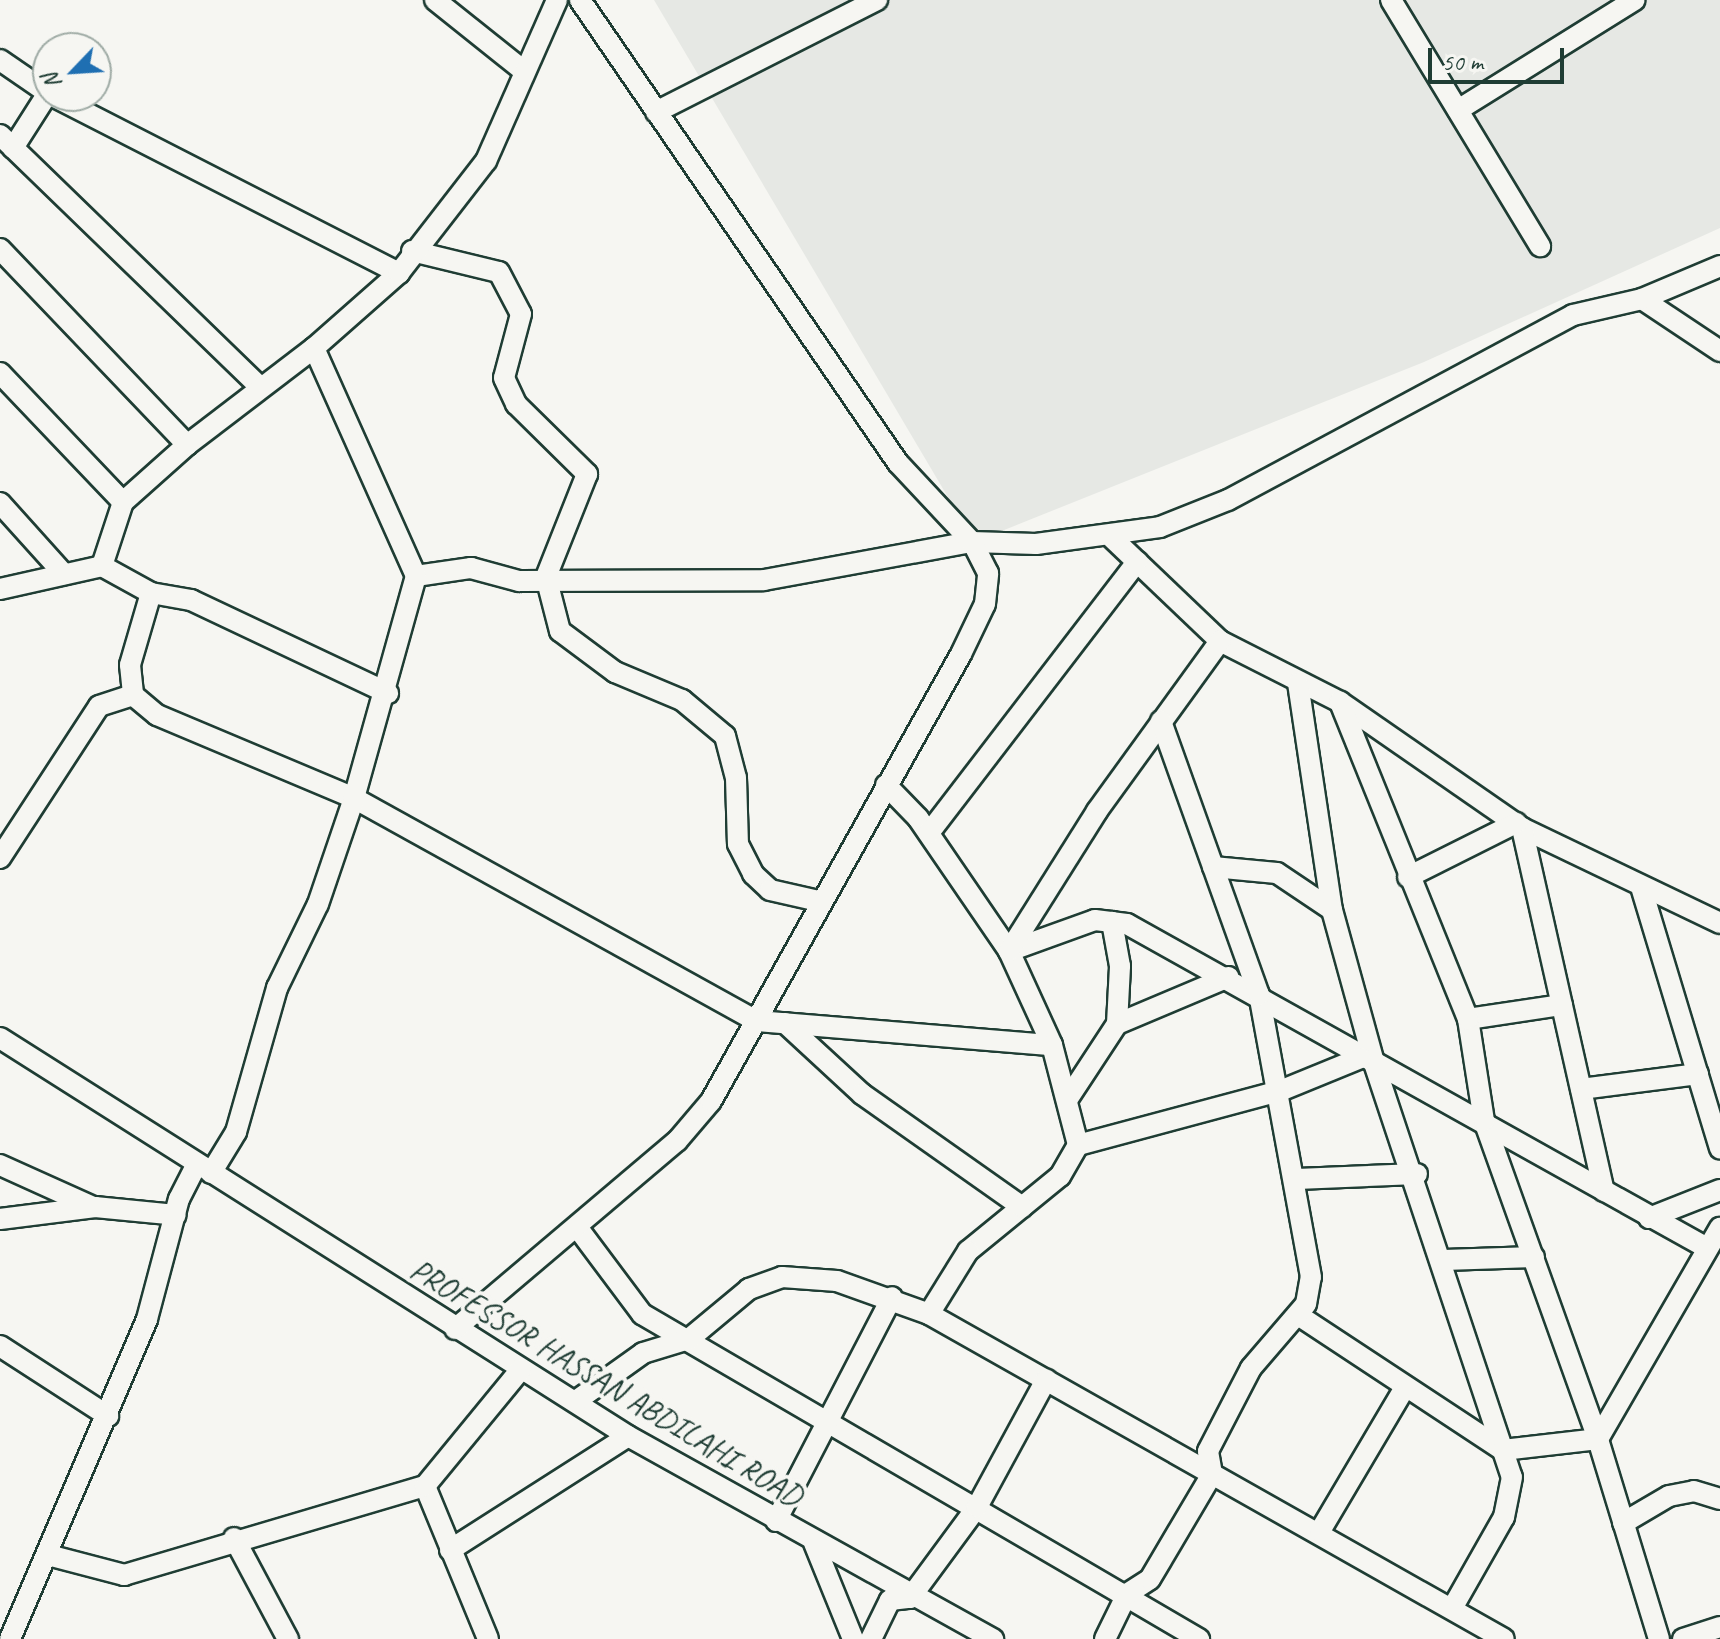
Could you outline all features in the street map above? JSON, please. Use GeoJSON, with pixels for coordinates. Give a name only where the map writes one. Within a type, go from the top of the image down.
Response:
{"type":"FeatureCollection","features":[{"type":"Feature","properties":{"kind":"street"},"geometry":{"type":"LineString","coordinates":[[435,0],[524,71]]}},
{"type":"Feature","properties":{"kind":"street"},"geometry":{"type":"LineString","coordinates":[[102,566],[123,502],[258,385],[314,348],[399,273],[412,251],[486,161],[511,118],[524,71],[557,0]]}},
{"type":"Feature","properties":{"kind":"street"},"geometry":{"type":"LineString","coordinates":[[455,1329],[677,1141],[757,1021],[819,901],[985,604],[988,573],[972,542],[898,463],[580,0]]}},
{"type":"Feature","properties":{"kind":"street"},"geometry":{"type":"LineString","coordinates":[[656,112],[877,0]]}},
{"type":"Feature","properties":{"kind":"street"},"geometry":{"type":"LineString","coordinates":[[1391,0],[1540,246]]}},
{"type":"Feature","properties":{"kind":"street"},"geometry":{"type":"LineString","coordinates":[[1458,110],[1635,0]]}},
{"type":"Feature","properties":{"kind":"street"},"geometry":{"type":"LineString","coordinates":[[0,60],[32,82]]}},
{"type":"Feature","properties":{"kind":"street"},"geometry":{"type":"LineString","coordinates":[[32,111],[6,141],[258,385]]}},
{"type":"Feature","properties":{"kind":"street"},"geometry":{"type":"LineString","coordinates":[[84,112],[399,273]]}},
{"type":"Feature","properties":{"kind":"street"},"geometry":{"type":"LineString","coordinates":[[0,249],[187,445]]}},
{"type":"Feature","properties":{"kind":"street"},"geometry":{"type":"LineString","coordinates":[[412,251],[499,272],[521,314],[504,378],[516,404],[587,474],[546,577],[552,613],[574,647],[682,700],[725,736],[736,778],[738,844],[753,874],[770,890],[819,901]]}},
{"type":"Feature","properties":{"kind":"street"},"geometry":{"type":"LineString","coordinates":[[416,576],[471,568],[519,581],[546,577],[764,580],[972,542],[1112,538],[1228,500],[1573,315],[1642,299],[1720,266]]}},
{"type":"Feature","properties":{"kind":"street"},"geometry":{"type":"LineString","coordinates":[[1642,299],[1720,351]]}},
{"type":"Feature","properties":{"kind":"street"},"geometry":{"type":"LineString","coordinates":[[9,1624],[48,1555],[108,1416],[147,1319],[176,1215],[204,1168],[236,1132],[277,988],[318,904],[388,693],[416,576],[314,348]]}},
{"type":"Feature","properties":{"kind":"street"},"geometry":{"type":"LineString","coordinates":[[0,373],[123,502]]}},
{"type":"Feature","properties":{"kind":"street"},"geometry":{"type":"LineString","coordinates":[[0,503],[64,574]]}},
{"type":"Feature","properties":{"kind":"street"},"geometry":{"type":"LineString","coordinates":[[1112,538],[1220,641],[1340,702],[1519,826],[1642,890],[1720,923]]}},
{"type":"Feature","properties":{"kind":"street"},"geometry":{"type":"LineString","coordinates":[[929,833],[1137,562]]}},
{"type":"Feature","properties":{"kind":"street"},"geometry":{"type":"LineString","coordinates":[[0,589],[102,566],[151,593],[191,600],[388,693]]}},
{"type":"Feature","properties":{"kind":"street"},"geometry":{"type":"LineString","coordinates":[[151,593],[130,665],[133,695],[157,715],[354,798],[757,1021],[1052,1045]]}},
{"type":"Feature","properties":{"kind":"street"},"geometry":{"type":"LineString","coordinates":[[1009,951],[1161,721],[1220,641]]}},
{"type":"Feature","properties":{"kind":"street"},"geometry":{"type":"LineString","coordinates":[[1298,683],[1332,910],[1367,1060],[1417,1174],[1512,1477],[1504,1517],[1454,1605]]}},
{"type":"Feature","properties":{"kind":"street"},"geometry":{"type":"LineString","coordinates":[[0,858],[99,706],[133,695]]}},
{"type":"Feature","properties":{"kind":"street"},"geometry":{"type":"LineString","coordinates":[[1340,702],[1408,877],[1468,1019],[1484,1121],[1598,1439],[1659,1639]]}},
{"type":"Feature","properties":{"kind":"street"},"geometry":{"type":"LineString","coordinates":[[1105,1639],[1127,1594],[1150,1579],[1212,1474],[1208,1451],[1251,1368],[1298,1315],[1311,1277],[1297,1179],[1259,995],[1161,721]]}},
{"type":"Feature","properties":{"kind":"street"},"geometry":{"type":"LineString","coordinates":[[886,785],[929,833],[1009,951],[1052,1045],[1069,1097],[1078,1145],[1060,1176],[968,1251],[929,1314]]}},
{"type":"Feature","properties":{"kind":"street"},"geometry":{"type":"LineString","coordinates":[[1408,877],[1519,826]]}},
{"type":"Feature","properties":{"kind":"street"},"geometry":{"type":"LineString","coordinates":[[1519,826],[1604,1191]]}},
{"type":"Feature","properties":{"kind":"street"},"geometry":{"type":"LineString","coordinates":[[1213,867],[1277,873],[1332,910]]}},
{"type":"Feature","properties":{"kind":"street"},"geometry":{"type":"LineString","coordinates":[[1642,890],[1720,1148]]}},
{"type":"Feature","properties":{"kind":"street"},"geometry":{"type":"LineString","coordinates":[[1009,951],[1095,920],[1112,922],[1228,977],[1367,1060],[1484,1121],[1649,1218],[1707,1248]]}},
{"type":"Feature","properties":{"kind":"street"},"geometry":{"type":"LineString","coordinates":[[1069,1097],[1117,1024],[1120,966],[1112,922]]}},
{"type":"Feature","properties":{"kind":"street"},"geometry":{"type":"LineString","coordinates":[[1117,1024],[1228,977]]}},
{"type":"Feature","properties":{"kind":"street"},"geometry":{"type":"LineString","coordinates":[[1468,1019],[1562,1005]]}},
{"type":"Feature","properties":{"kind":"street"},"geometry":{"type":"LineString","coordinates":[[785,1023],[862,1094],[1022,1207]]}},
{"type":"Feature","properties":{"kind":"street","name":"PROFESSOR HASSAN ABDILAHI ROAD"},"geometry":{"type":"LineString","coordinates":[[0,1038],[628,1436],[910,1598],[993,1639]]}},
{"type":"Feature","properties":{"kind":"street"},"geometry":{"type":"LineString","coordinates":[[1078,1145],[1280,1091],[1367,1060]]}},
{"type":"Feature","properties":{"kind":"street"},"geometry":{"type":"LineString","coordinates":[[1581,1089],[1698,1074]]}},
{"type":"Feature","properties":{"kind":"street"},"geometry":{"type":"LineString","coordinates":[[0,1165],[95,1207]]}},
{"type":"Feature","properties":{"kind":"street"},"geometry":{"type":"LineString","coordinates":[[1297,1179],[1417,1174]]}},
{"type":"Feature","properties":{"kind":"street"},"geometry":{"type":"LineString","coordinates":[[1649,1218],[1720,1190]]}},
{"type":"Feature","properties":{"kind":"street"},"geometry":{"type":"LineString","coordinates":[[0,1219],[95,1207],[176,1215]]}},
{"type":"Feature","properties":{"kind":"street"},"geometry":{"type":"LineString","coordinates":[[577,1227],[642,1314],[1127,1594],[1199,1639]]}},
{"type":"Feature","properties":{"kind":"street"},"geometry":{"type":"LineString","coordinates":[[1598,1439],[1720,1228]]}},
{"type":"Feature","properties":{"kind":"street"},"geometry":{"type":"LineString","coordinates":[[1444,1260],[1534,1257]]}},
{"type":"Feature","properties":{"kind":"street"},"geometry":{"type":"LineString","coordinates":[[576,1401],[643,1353],[689,1339],[749,1289],[782,1277],[811,1275],[892,1297],[929,1314],[1212,1474],[1454,1605],[1504,1639]]}},
{"type":"Feature","properties":{"kind":"street"},"geometry":{"type":"LineString","coordinates":[[776,1521],[892,1297]]}},
{"type":"Feature","properties":{"kind":"street"},"geometry":{"type":"LineString","coordinates":[[1298,1315],[1404,1389],[1503,1450],[1598,1439]]}},
{"type":"Feature","properties":{"kind":"street"},"geometry":{"type":"LineString","coordinates":[[0,1346],[108,1416]]}},
{"type":"Feature","properties":{"kind":"street"},"geometry":{"type":"LineString","coordinates":[[48,1555],[124,1575],[234,1538],[425,1486],[521,1369]]}},
{"type":"Feature","properties":{"kind":"street"},"geometry":{"type":"LineString","coordinates":[[871,1639],[890,1600],[910,1598],[977,1507],[1046,1380]]}},
{"type":"Feature","properties":{"kind":"street"},"geometry":{"type":"LineString","coordinates":[[1320,1531],[1404,1389]]}},
{"type":"Feature","properties":{"kind":"street"},"geometry":{"type":"LineString","coordinates":[[450,1550],[628,1436]]}},
{"type":"Feature","properties":{"kind":"street"},"geometry":{"type":"LineString","coordinates":[[425,1486],[488,1639]]}},
{"type":"Feature","properties":{"kind":"street"},"geometry":{"type":"LineString","coordinates":[[1623,1523],[1669,1496],[1694,1491],[1720,1499]]}},
{"type":"Feature","properties":{"kind":"street"},"geometry":{"type":"LineString","coordinates":[[234,1538],[288,1639]]}},
{"type":"Feature","properties":{"kind":"street"},"geometry":{"type":"LineString","coordinates":[[814,1543],[853,1639]]}},
{"type":"Feature","properties":{"kind":"street"},"geometry":{"type":"LineString","coordinates":[[1683,1639],[1720,1627]]}},
{"type":"Feature","properties":{"kind":"shaded area"},"geometry":{"type":"Polygon","coordinates":[[[654,0],[1720,0],[1720,228],[1424,362],[994,534],[965,526],[654,0]]]}}]}
